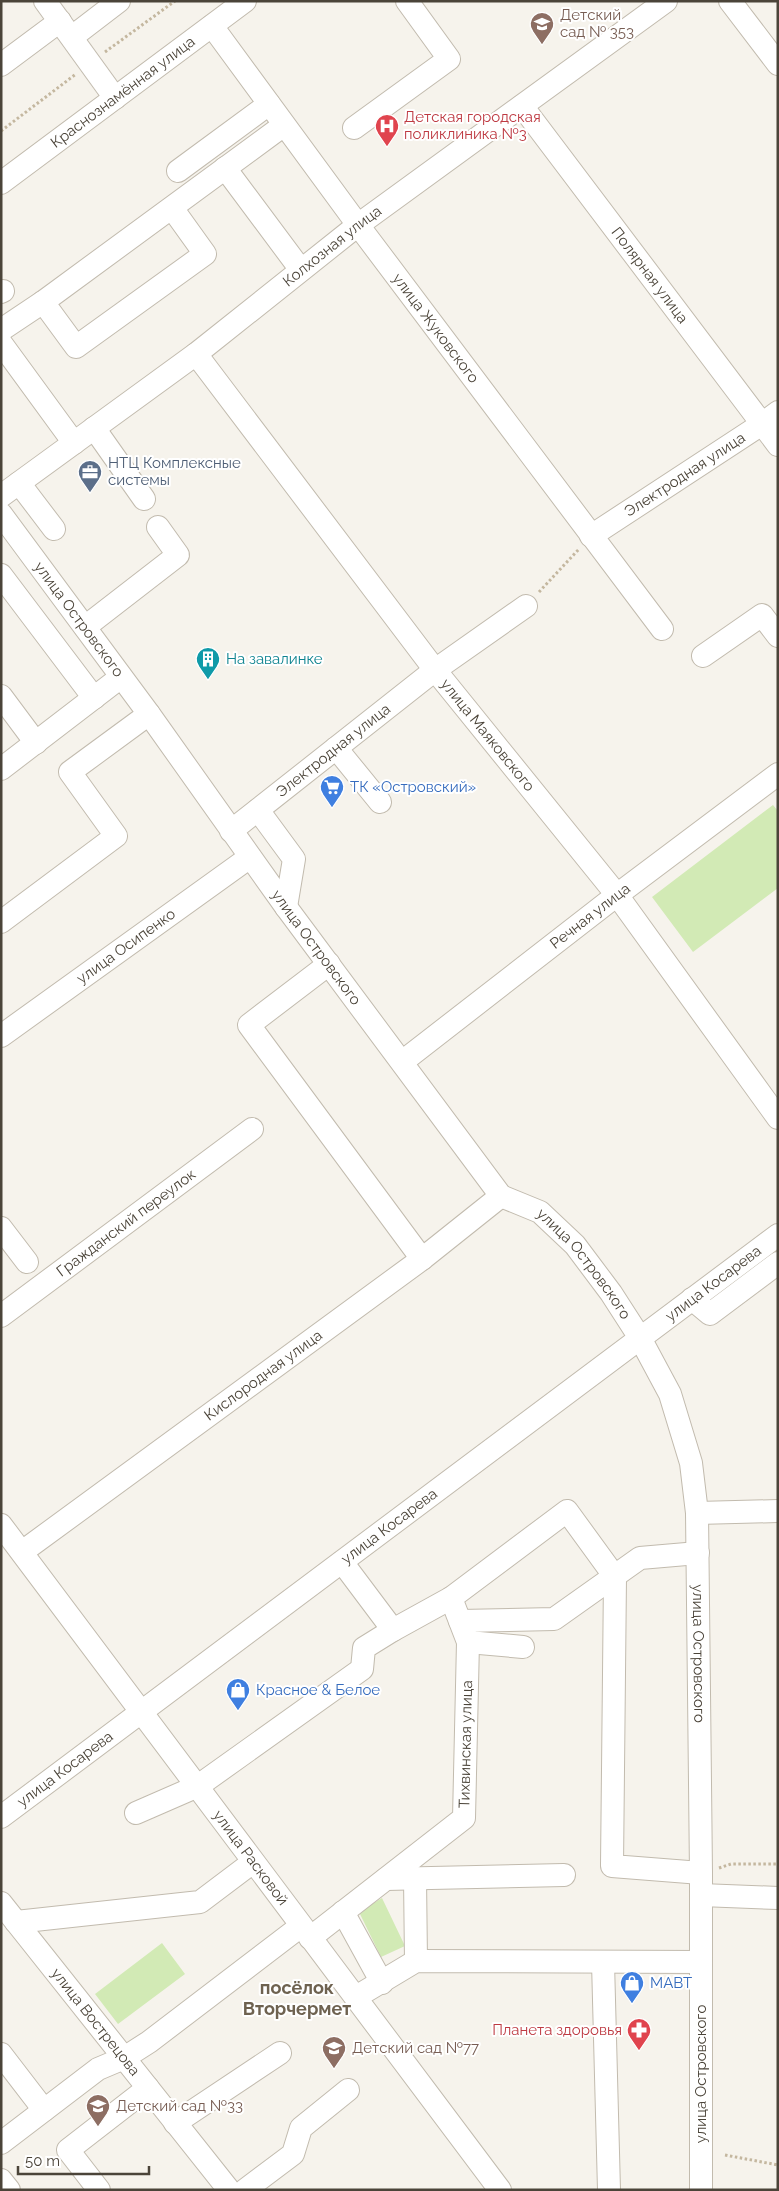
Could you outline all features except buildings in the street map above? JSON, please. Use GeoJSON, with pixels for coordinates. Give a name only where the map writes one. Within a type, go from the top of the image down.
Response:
{"type":"FeatureCollection","features":[{"type":"Feature","properties":{"kind":"street"},"geometry":{"type":"LineString","coordinates":[[45,1],[115,98]]}},
{"type":"Feature","properties":{"kind":"street","name":"Краснознамённая улица"},"geometry":{"type":"LineString","coordinates":[[1,183],[244,1]]}},
{"type":"Feature","properties":{"kind":"street"},"geometry":{"type":"LineString","coordinates":[[354,128],[449,59],[407,1]]}},
{"type":"Feature","properties":{"kind":"street","name":"Колхозная улица"},"geometry":{"type":"LineString","coordinates":[[1,496],[196,354],[358,225],[666,1]]}},
{"type":"Feature","properties":{"kind":"street"},"geometry":{"type":"LineString","coordinates":[[730,1],[778,64]]}},
{"type":"Feature","properties":{"kind":"street"},"geometry":{"type":"LineString","coordinates":[[1,65],[115,2]]}},
{"type":"Feature","properties":{"kind":"street","name":"улица Жуковского"},"geometry":{"type":"LineString","coordinates":[[212,26],[358,225],[662,630]]}},
{"type":"Feature","properties":{"kind":"street"},"geometry":{"type":"LineString","coordinates":[[178,171],[269,104]]}},
{"type":"Feature","properties":{"kind":"street","name":"Полярная улица"},"geometry":{"type":"LineString","coordinates":[[522,106],[770,418],[778,445]]}},
{"type":"Feature","properties":{"kind":"street"},"geometry":{"type":"LineString","coordinates":[[1,330],[43,302],[284,124]]}},
{"type":"Feature","properties":{"kind":"street"},"geometry":{"type":"LineString","coordinates":[[226,168],[301,270]]}},
{"type":"Feature","properties":{"kind":"street"},"geometry":{"type":"LineString","coordinates":[[43,302],[76,347],[205,254],[172,208]]}},
{"type":"Feature","properties":{"kind":"street"},"geometry":{"type":"LineString","coordinates":[[1,343],[74,443]]}},
{"type":"Feature","properties":{"kind":"street","name":"улица Маяковского"},"geometry":{"type":"LineString","coordinates":[[196,354],[435,670],[617,895],[778,1118]]}},
{"type":"Feature","properties":{"kind":"street","name":"Электродная улица"},"geometry":{"type":"LineString","coordinates":[[591,536],[770,418]]}},
{"type":"Feature","properties":{"kind":"street"},"geometry":{"type":"LineString","coordinates":[[94,428],[144,499]]}},
{"type":"Feature","properties":{"kind":"street"},"geometry":{"type":"LineString","coordinates":[[19,483],[54,529]]}},
{"type":"Feature","properties":{"kind":"street","name":"улица Островского"},"geometry":{"type":"LineString","coordinates":[[1,514],[8,539],[85,627],[286,907],[501,1196],[540,1212],[576,1246],[611,1293],[640,1338],[670,1394],[691,1463],[697,1513],[701,1884],[700,2190]]}},
{"type":"Feature","properties":{"kind":"street"},"geometry":{"type":"LineString","coordinates":[[85,627],[178,555],[158,526]]}},
{"type":"Feature","properties":{"kind":"street"},"geometry":{"type":"LineString","coordinates":[[1,575],[94,698]]}},
{"type":"Feature","properties":{"kind":"street","name":"Электродная улица"},"geometry":{"type":"LineString","coordinates":[[231,831],[435,670],[526,606]]}},
{"type":"Feature","properties":{"kind":"street"},"geometry":{"type":"LineString","coordinates":[[703,656],[762,616],[778,636]]}},
{"type":"Feature","properties":{"kind":"street"},"geometry":{"type":"LineString","coordinates":[[1,769],[121,677]]}},
{"type":"Feature","properties":{"kind":"street"},"geometry":{"type":"LineString","coordinates":[[1,696],[36,743]]}},
{"type":"Feature","properties":{"kind":"street"},"geometry":{"type":"LineString","coordinates":[[1,922],[116,836],[70,772],[149,714]]}},
{"type":"Feature","properties":{"kind":"street"},"geometry":{"type":"LineString","coordinates":[[336,748],[380,802]]}},
{"type":"Feature","properties":{"kind":"street","name":"Речная улица"},"geometry":{"type":"LineString","coordinates":[[402,1062],[617,895],[776,778]]}},
{"type":"Feature","properties":{"kind":"street"},"geometry":{"type":"LineString","coordinates":[[258,810],[294,859],[286,907]]}},
{"type":"Feature","properties":{"kind":"street","name":"улица Осипенко"},"geometry":{"type":"LineString","coordinates":[[1,1036],[250,857]]}},
{"type":"Feature","properties":{"kind":"street"},"geometry":{"type":"LineString","coordinates":[[329,964],[249,1025],[422,1259]]}},
{"type":"Feature","properties":{"kind":"street","name":"Гражданский переулок"},"geometry":{"type":"LineString","coordinates":[[1,1316],[252,1129]]}},
{"type":"Feature","properties":{"kind":"street","name":"Кислородная улица"},"geometry":{"type":"LineString","coordinates":[[22,1552],[422,1259],[501,1196]]}},
{"type":"Feature","properties":{"kind":"street"},"geometry":{"type":"LineString","coordinates":[[1,1228],[27,1262]]}},
{"type":"Feature","properties":{"kind":"street","name":"улица Косарева"},"geometry":{"type":"LineString","coordinates":[[1,1818],[778,1235]]}},
{"type":"Feature","properties":{"kind":"street"},"geometry":{"type":"LineString","coordinates":[[692,1299],[710,1314],[778,1264]]}},
{"type":"Feature","properties":{"kind":"street"},"geometry":{"type":"LineString","coordinates":[[136,1813],[198,1786],[362,1669],[364,1648],[451,1598],[567,1511],[615,1577],[612,1866],[778,1898]]}},
{"type":"Feature","properties":{"kind":"street"},"geometry":{"type":"LineString","coordinates":[[697,1513],[778,1512]]}},
{"type":"Feature","properties":{"kind":"street","name":"улица Расковой"},"geometry":{"type":"LineString","coordinates":[[1,1525],[500,2190]]}},
{"type":"Feature","properties":{"kind":"street"},"geometry":{"type":"LineString","coordinates":[[460,1621],[554,1618],[640,1558],[698,1553]]}},
{"type":"Feature","properties":{"kind":"street"},"geometry":{"type":"LineString","coordinates":[[342,1562],[393,1630]]}},
{"type":"Feature","properties":{"kind":"street","name":"Тихвинская улица"},"geometry":{"type":"LineString","coordinates":[[1,2143],[98,2069],[124,2058],[149,2042],[306,1932],[343,1912],[464,1818],[468,1642],[451,1598]]}},
{"type":"Feature","properties":{"kind":"street"},"geometry":{"type":"LineString","coordinates":[[468,1642],[523,1647]]}},
{"type":"Feature","properties":{"kind":"street"},"geometry":{"type":"LineString","coordinates":[[16,1922],[200,1902],[254,1862]]}},
{"type":"Feature","properties":{"kind":"street"},"geometry":{"type":"LineString","coordinates":[[386,1878],[564,1875]]}},
{"type":"Feature","properties":{"kind":"street"},"geometry":{"type":"LineString","coordinates":[[415,1878],[416,1961]]}},
{"type":"Feature","properties":{"kind":"street","name":"улица Вострецова"},"geometry":{"type":"LineString","coordinates":[[1,1903],[228,2190]]}},
{"type":"Feature","properties":{"kind":"street"},"geometry":{"type":"LineString","coordinates":[[343,1912],[382,1983]]}},
{"type":"Feature","properties":{"kind":"street"},"geometry":{"type":"LineString","coordinates":[[356,1997],[416,1961],[701,1962]]}},
{"type":"Feature","properties":{"kind":"street"},"geometry":{"type":"LineString","coordinates":[[603,1962],[609,2190]]}},
{"type":"Feature","properties":{"kind":"street"},"geometry":{"type":"LineString","coordinates":[[175,2123],[280,2053]]}},
{"type":"Feature","properties":{"kind":"street"},"geometry":{"type":"LineString","coordinates":[[1,2054],[44,2110]]}},
{"type":"Feature","properties":{"kind":"street"},"geometry":{"type":"LineString","coordinates":[[99,2190],[68,2150],[148,2088]]}},
{"type":"Feature","properties":{"kind":"street"},"geometry":{"type":"LineString","coordinates":[[246,2190],[293,2154],[301,2128],[348,2090]]}},
{"type":"Feature","properties":{"kind":"street"},"geometry":{"type":"LineString","coordinates":[[1,2180],[9,2190]]}},
{"type":"Feature","properties":{"kind":"path"},"geometry":{"type":"LineString","coordinates":[[526,606],[591,536]]}},
{"type":"Feature","properties":{"kind":"path"},"geometry":{"type":"LineString","coordinates":[[701,1884],[731,1864],[778,1864]]}},
{"type":"Feature","properties":{"kind":"path"},"geometry":{"type":"LineString","coordinates":[[725,2154],[778,2165]]}},
{"type":"Feature","properties":{"kind":"green space"},"geometry":{"type":"Polygon","coordinates":[[[773,805],[778,811],[778,888],[693,952],[652,897],[773,805]]]}},
{"type":"Feature","properties":{"kind":"green space"},"geometry":{"type":"Polygon","coordinates":[[[382,1898],[405,1946],[381,1957],[359,1912],[382,1898]]]}},
{"type":"Feature","properties":{"kind":"green space"},"geometry":{"type":"Polygon","coordinates":[[[162,1943],[185,1974],[118,2024],[95,1994],[162,1943]]]}},
{"type":"Feature","properties":{"kind":"place","name":"Детский сад № 353"},"geometry":{"type":"Point","coordinates":[542,45]}},
{"type":"Feature","properties":{"kind":"place","name":"Детская городская поликлиника №3"},"geometry":{"type":"Point","coordinates":[387,147]}},
{"type":"Feature","properties":{"kind":"place","name":"НТЦ Комплексные системы"},"geometry":{"type":"Point","coordinates":[90,493]}},
{"type":"Feature","properties":{"kind":"place","name":"На завалинке"},"geometry":{"type":"Point","coordinates":[208,680]}},
{"type":"Feature","properties":{"kind":"place","name":"ТК «Островский»"},"geometry":{"type":"Point","coordinates":[332,808]}},
{"type":"Feature","properties":{"kind":"place","name":"Красное & Белое"},"geometry":{"type":"Point","coordinates":[238,1711]}},
{"type":"Feature","properties":{"kind":"place","name":"МАВТ"},"geometry":{"type":"Point","coordinates":[632,2004]}},
{"type":"Feature","properties":{"kind":"place","name":"Планета здоровья"},"geometry":{"type":"Point","coordinates":[639,2051]}},
{"type":"Feature","properties":{"kind":"place","name":"Детский сад №77"},"geometry":{"type":"Point","coordinates":[334,2069]}},
{"type":"Feature","properties":{"kind":"place","name":"Детский сад №33"},"geometry":{"type":"Point","coordinates":[98,2127]}},
{"type":"Feature","properties":{"kind":"district","name":"посёлок Вторчермет"},"geometry":{"type":"Point","coordinates":[297,1998]}}]}
